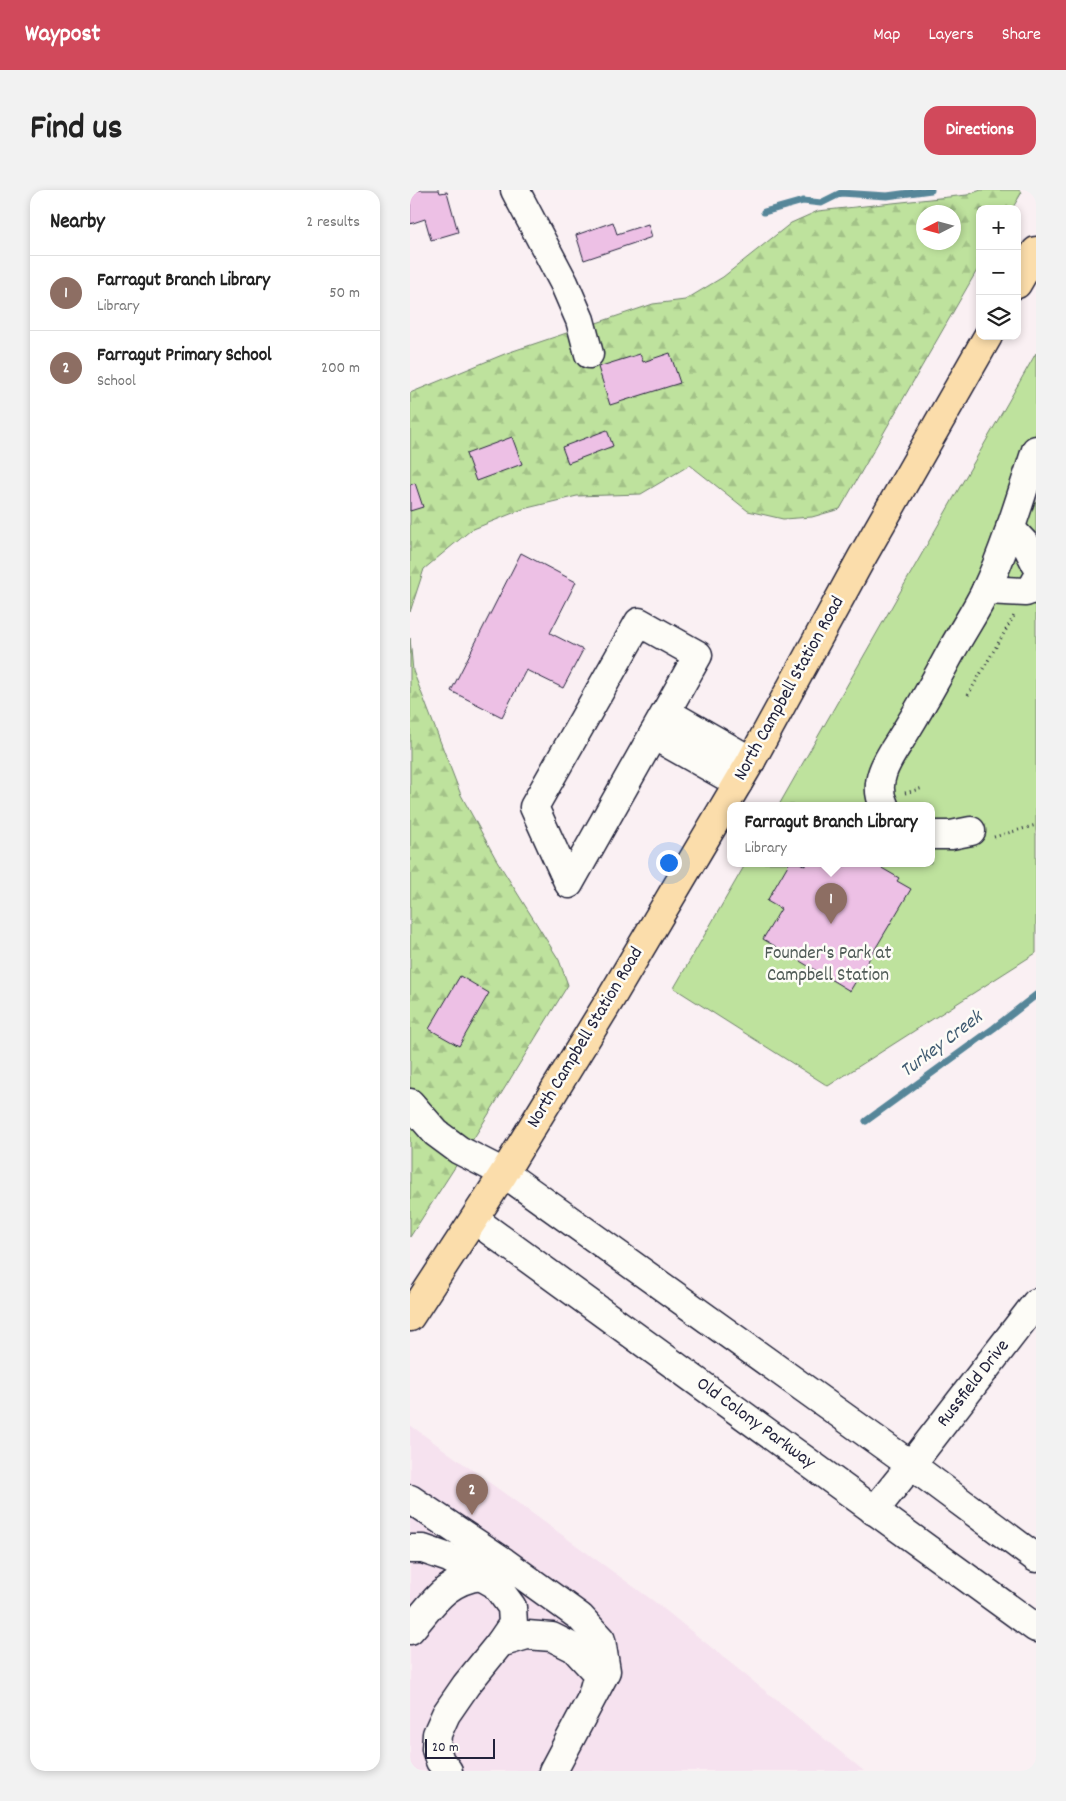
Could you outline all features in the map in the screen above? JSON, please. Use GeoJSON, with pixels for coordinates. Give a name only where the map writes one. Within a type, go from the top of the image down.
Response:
{"type":"FeatureCollection","features":[{"type":"Feature","properties":{"kind":"main road"},"geometry":{"type":"LineString","coordinates":[[1021,277],[1036,252]]}},
{"type":"Feature","properties":{"kind":"main road","name":"North Campbell Station Road"},"geometry":{"type":"LineString","coordinates":[[410,1317],[504,1173],[611,998],[744,772],[861,558],[986,340]]}},
{"type":"Feature","properties":{"kind":"street"},"geometry":{"type":"LineString","coordinates":[[515,190],[564,283],[578,315],[590,354]]}},
{"type":"Feature","properties":{"kind":"street"},"geometry":{"type":"LineString","coordinates":[[882,802],[879,788],[881,775],[890,756],[913,720],[986,590],[1010,528],[1036,450]]}},
{"type":"Feature","properties":{"kind":"street"},"geometry":{"type":"LineString","coordinates":[[1010,528],[1027,546],[1036,564]]}},
{"type":"Feature","properties":{"kind":"street"},"geometry":{"type":"LineString","coordinates":[[986,590],[1026,592],[1032,589],[1036,581]]}},
{"type":"Feature","properties":{"kind":"street"},"geometry":{"type":"LineString","coordinates":[[638,622],[698,655],[659,724],[569,884],[534,807],[638,622]]}},
{"type":"Feature","properties":{"kind":"street"},"geometry":{"type":"LineString","coordinates":[[659,724],[744,772]]}},
{"type":"Feature","properties":{"kind":"street"},"geometry":{"type":"LineString","coordinates":[[935,835],[979,835]]}},
{"type":"Feature","properties":{"kind":"street"},"geometry":{"type":"LineString","coordinates":[[410,1103],[436,1132],[459,1150],[504,1173],[911,1465],[1036,1558]]}},
{"type":"Feature","properties":{"kind":"street","name":"Old Colony Parkway"},"geometry":{"type":"LineString","coordinates":[[474,1220],[1036,1628]]}},
{"type":"Feature","properties":{"kind":"street","name":"Russfield Drive"},"geometry":{"type":"LineString","coordinates":[[874,1511],[1036,1303]]}},
{"type":"Feature","properties":{"kind":"street"},"geometry":{"type":"LineString","coordinates":[[410,1499],[504,1562],[580,1617],[601,1640],[606,1671],[553,1771]]}},
{"type":"Feature","properties":{"kind":"street"},"geometry":{"type":"LineString","coordinates":[[410,1549],[423,1549],[440,1555],[481,1576],[495,1584],[512,1607],[513,1624],[466,1685],[446,1714],[437,1734],[436,1749],[440,1761],[448,1771]]}},
{"type":"Feature","properties":{"kind":"street"},"geometry":{"type":"LineString","coordinates":[[410,1630],[444,1590],[460,1580],[481,1576]]}},
{"type":"Feature","properties":{"kind":"street"},"geometry":{"type":"LineString","coordinates":[[500,1643],[527,1634],[552,1637],[574,1648],[598,1674],[591,1701]]}},
{"type":"Feature","properties":{"kind":"path"},"geometry":{"type":"LineString","coordinates":[[968,695],[1008,624],[1017,614]]}},
{"type":"Feature","properties":{"kind":"path"},"geometry":{"type":"LineString","coordinates":[[979,835],[1036,825]]}},
{"type":"Feature","properties":{"kind":"shaded area"},"geometry":{"type":"Polygon","coordinates":[[[410,1425],[659,1605],[864,1771],[410,1771],[410,1425]]]}},
{"type":"Feature","properties":{"kind":"green space"},"geometry":{"type":"Polygon","coordinates":[[[981,190],[1018,190],[1022,192],[1014,205],[976,205],[976,272],[840,509],[812,517],[783,519],[748,511],[690,465],[641,494],[577,496],[523,509],[471,530],[424,569],[410,612],[410,393],[507,353],[653,304],[685,300],[723,277],[791,223],[818,211],[967,195],[981,190]]]}},
{"type":"Feature","properties":{"kind":"green space","name":"Founder's Park at Campbell Station"},"geometry":{"type":"Polygon","coordinates":[[[1036,353],[1036,953],[828,1086],[674,988],[744,867],[935,867],[935,802],[781,802],[1036,353]]]}},
{"type":"Feature","properties":{"kind":"green space"},"geometry":{"type":"Polygon","coordinates":[[[410,638],[413,671],[461,795],[496,859],[559,960],[568,985],[477,1133],[410,1237],[410,638]]]}},
{"type":"Feature","properties":{"kind":"building"},"geometry":{"type":"Polygon","coordinates":[[[410,190],[439,190],[440,193],[447,192],[458,232],[431,240],[425,219],[410,224],[410,190]]]}},
{"type":"Feature","properties":{"kind":"building"},"geometry":{"type":"Polygon","coordinates":[[[613,222],[617,234],[648,224],[652,237],[584,260],[576,235],[613,222]]]}},
{"type":"Feature","properties":{"kind":"building"},"geometry":{"type":"Polygon","coordinates":[[[670,353],[680,383],[610,405],[598,367],[640,354],[643,362],[670,353]]]}},
{"type":"Feature","properties":{"kind":"building"},"geometry":{"type":"Polygon","coordinates":[[[607,430],[613,446],[568,463],[562,447],[607,430]]]}},
{"type":"Feature","properties":{"kind":"building"},"geometry":{"type":"Polygon","coordinates":[[[512,437],[522,464],[476,481],[466,454],[512,437]]]}},
{"type":"Feature","properties":{"kind":"building"},"geometry":{"type":"Polygon","coordinates":[[[415,483],[423,507],[410,511],[410,485],[415,483]]]}},
{"type":"Feature","properties":{"kind":"building"},"geometry":{"type":"Polygon","coordinates":[[[521,553],[576,582],[550,633],[583,650],[563,688],[526,670],[502,717],[451,691],[521,553]]]}},
{"type":"Feature","properties":{"kind":"building"},"geometry":{"type":"Polygon","coordinates":[[[787,867],[880,867],[899,878],[897,881],[911,889],[850,991],[763,939],[781,909],[767,901],[787,867]]]}},
{"type":"Feature","properties":{"kind":"building"},"geometry":{"type":"Polygon","coordinates":[[[460,976],[489,993],[459,1046],[429,1029],[460,976]]]}},
{"type":"Feature","properties":{"kind":"waterway","name":"Turkey Creek"},"geometry":{"type":"LineString","coordinates":[[764,212],[803,201],[821,203],[841,193],[887,196],[931,190]]}},
{"type":"Feature","properties":{"kind":"waterway","name":"Turkey Creek"},"geometry":{"type":"LineString","coordinates":[[866,1121],[994,1028],[1036,995]]}},
{"type":"Feature","properties":{"kind":"place","name":"Farragut Branch Library"},"geometry":{"type":"Point","coordinates":[831,924]}},
{"type":"Feature","properties":{"kind":"place","name":"Farragut Primary School"},"geometry":{"type":"Point","coordinates":[472,1515]}}]}
